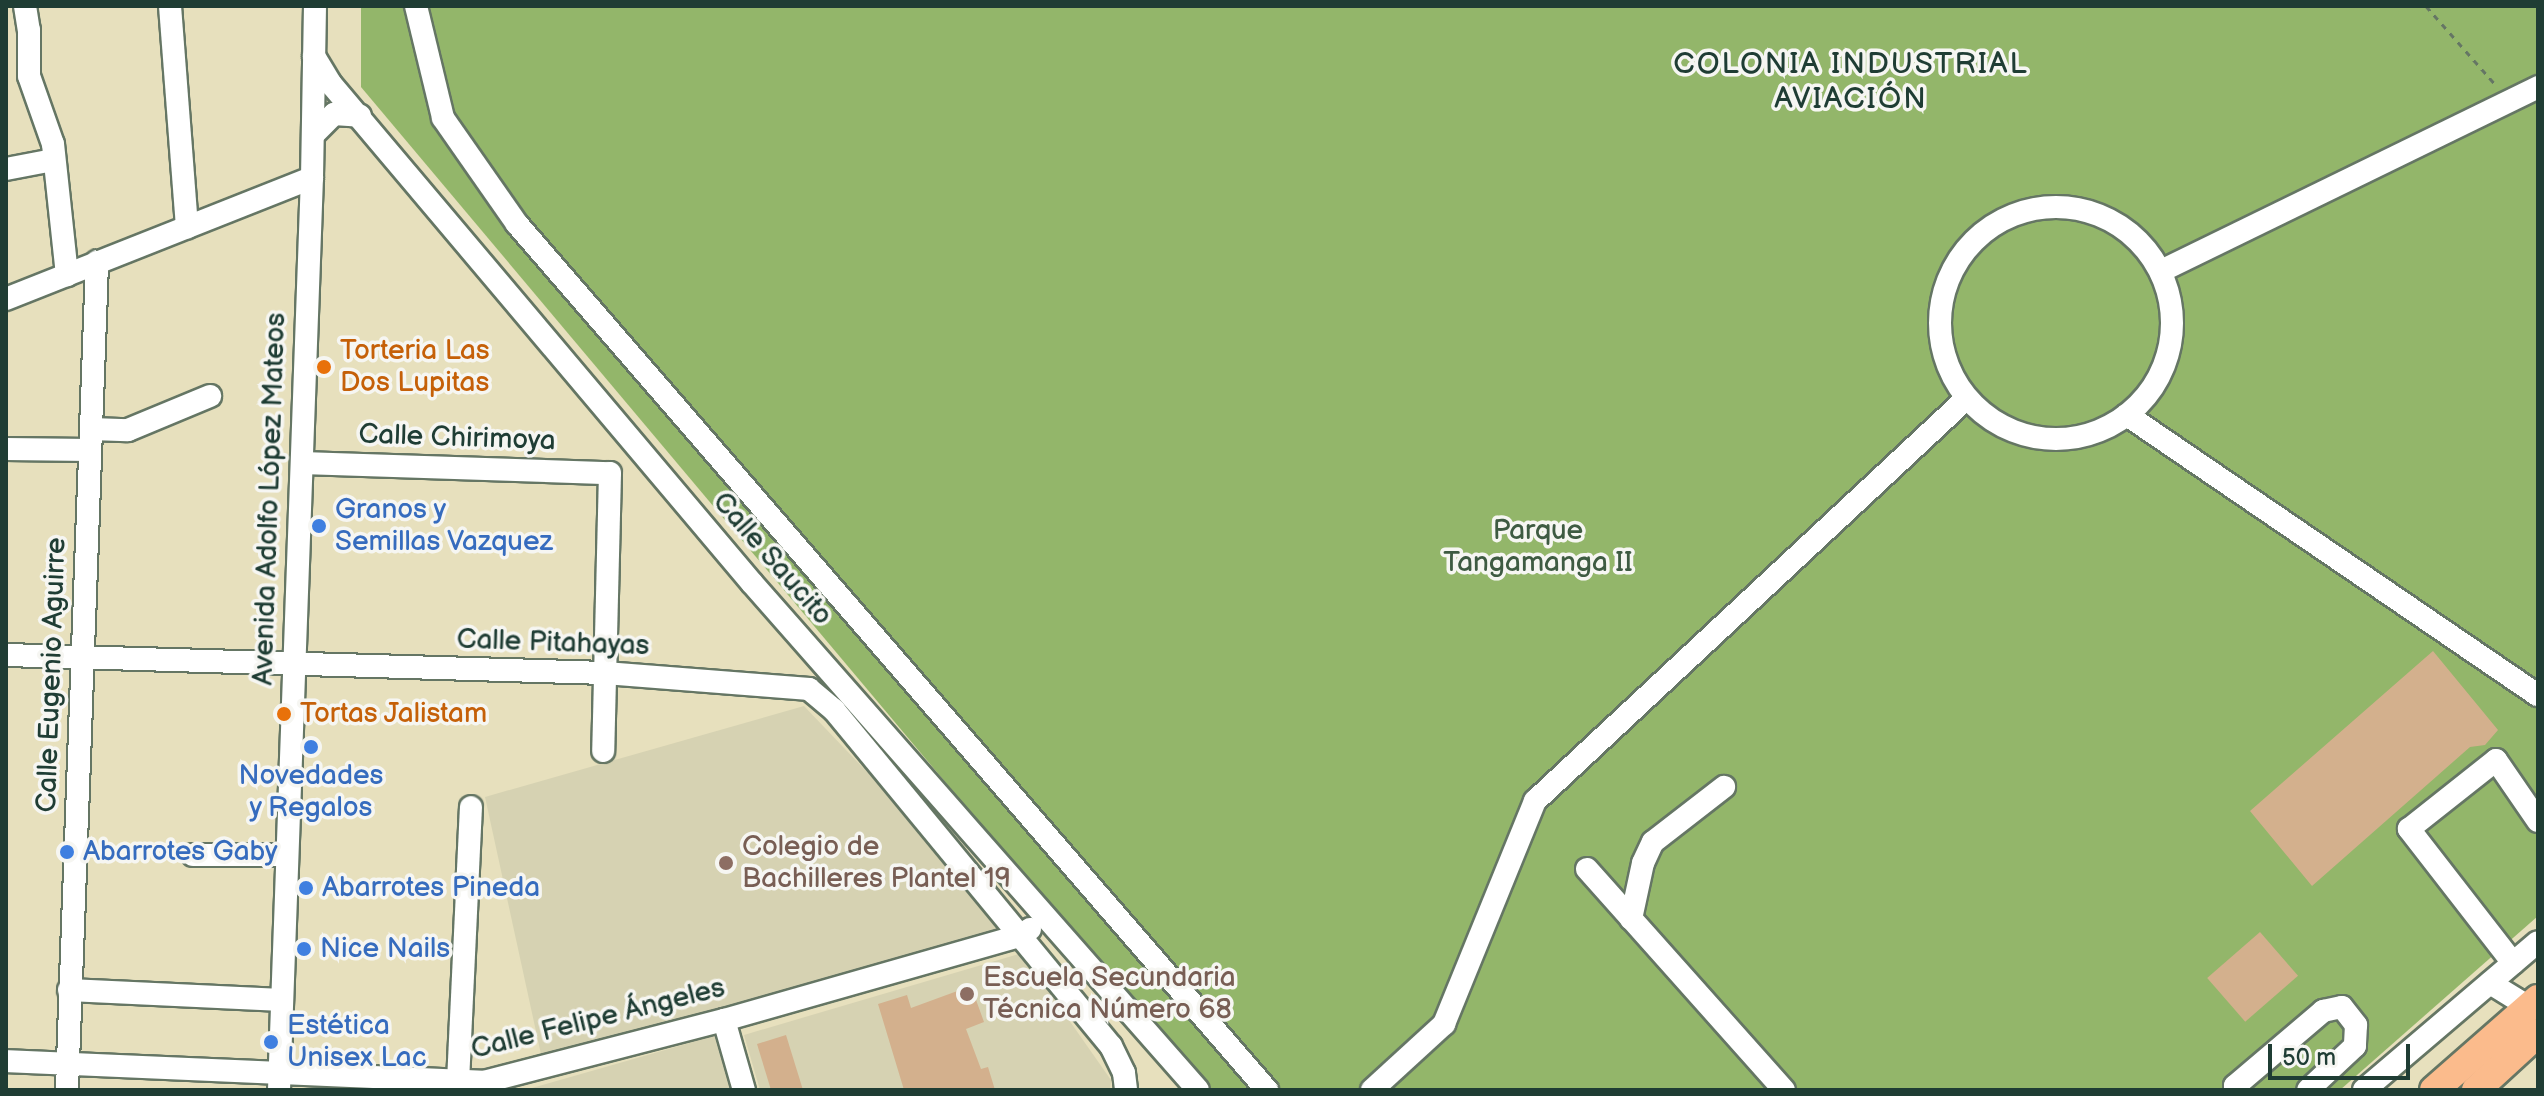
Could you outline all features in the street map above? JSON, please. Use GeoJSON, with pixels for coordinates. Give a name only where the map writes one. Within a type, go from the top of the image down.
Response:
{"type":"FeatureCollection","features":[{"type":"Feature","properties":{"kind":"main road"},"geometry":{"type":"LineString","coordinates":[[2434,1090],[2535,1007]]}},
{"type":"Feature","properties":{"kind":"main road"},"geometry":{"type":"LineString","coordinates":[[2476,1090],[2538,1033]]}},
{"type":"Feature","properties":{"kind":"street"},"geometry":{"type":"LineString","coordinates":[[25,6],[29,76],[53,144],[67,275]]}},
{"type":"Feature","properties":{"kind":"street"},"geometry":{"type":"LineString","coordinates":[[170,6],[187,227]]}},
{"type":"Feature","properties":{"kind":"street","name":"Avenida Adolfo López Mateos"},"geometry":{"type":"LineString","coordinates":[[280,1081],[312,178],[315,6]]}},
{"type":"Feature","properties":{"kind":"street"},"geometry":{"type":"LineString","coordinates":[[416,6],[443,118],[517,224],[1267,1090]]}},
{"type":"Feature","properties":{"kind":"street"},"geometry":{"type":"LineString","coordinates":[[6,56],[29,59]]}},
{"type":"Feature","properties":{"kind":"street","name":"Calle Saucito"},"geometry":{"type":"LineString","coordinates":[[314,56],[331,84],[752,583],[1198,1090]]}},
{"type":"Feature","properties":{"kind":"street"},"geometry":{"type":"LineString","coordinates":[[2161,271],[2538,87]]}},
{"type":"Feature","properties":{"kind":"street"},"geometry":{"type":"LineString","coordinates":[[313,135],[334,114],[360,116]]}},
{"type":"Feature","properties":{"kind":"street"},"geometry":{"type":"LineString","coordinates":[[6,169],[53,160]]}},
{"type":"Feature","properties":{"kind":"street"},"geometry":{"type":"LineString","coordinates":[[6,299],[312,178]]}},
{"type":"Feature","properties":{"kind":"street"},"geometry":{"type":"LineString","coordinates":[[2042,207],[2075,208],[2106,217],[2134,236],[2161,271],[2168,292],[2172,326],[2166,360],[2151,390],[2127,415],[2080,437],[2050,439],[2019,434],[1991,420],[1967,398],[1950,371],[1940,336],[1942,299],[1956,264],[1979,236],[2010,215],[2042,207]]}},
{"type":"Feature","properties":{"kind":"street","name":"Calle Eugenio Aguirre"},"geometry":{"type":"LineString","coordinates":[[67,1090],[97,262]]}},
{"type":"Feature","properties":{"kind":"street"},"geometry":{"type":"LineString","coordinates":[[6,449],[91,439],[128,430],[210,396]]}},
{"type":"Feature","properties":{"kind":"street"},"geometry":{"type":"LineString","coordinates":[[1372,1090],[1444,1024],[1535,801],[1967,398]]}},
{"type":"Feature","properties":{"kind":"street"},"geometry":{"type":"LineString","coordinates":[[2127,415],[2538,695]]}},
{"type":"Feature","properties":{"kind":"street","name":"Calle Chirimoya"},"geometry":{"type":"LineString","coordinates":[[302,463],[610,473],[605,673]]}},
{"type":"Feature","properties":{"kind":"street","name":"Calle Pitahayas"},"geometry":{"type":"LineString","coordinates":[[6,655],[605,673],[809,689],[834,710],[1022,935]]}},
{"type":"Feature","properties":{"kind":"street"},"geometry":{"type":"LineString","coordinates":[[603,751],[605,673]]}},
{"type":"Feature","properties":{"kind":"street"},"geometry":{"type":"LineString","coordinates":[[2513,963],[2409,829],[2496,760],[2538,821]]}},
{"type":"Feature","properties":{"kind":"street"},"geometry":{"type":"LineString","coordinates":[[1631,919],[1643,863],[1653,842],[1724,787]]}},
{"type":"Feature","properties":{"kind":"street"},"geometry":{"type":"LineString","coordinates":[[458,1082],[471,807]]}},
{"type":"Feature","properties":{"kind":"street"},"geometry":{"type":"LineString","coordinates":[[193,855],[287,855]]}},
{"type":"Feature","properties":{"kind":"street"},"geometry":{"type":"LineString","coordinates":[[1587,869],[1784,1090]]}},
{"type":"Feature","properties":{"kind":"street","name":"Calle Felipe Ángeles"},"geometry":{"type":"LineString","coordinates":[[6,1061],[68,1063],[280,1081],[484,1082],[724,1020],[1022,935],[1044,918]]}},
{"type":"Feature","properties":{"kind":"street"},"geometry":{"type":"LineString","coordinates":[[1022,935],[1111,1046],[1124,1073],[1126,1090]]}},
{"type":"Feature","properties":{"kind":"street"},"geometry":{"type":"LineString","coordinates":[[2364,1090],[2538,942]]}},
{"type":"Feature","properties":{"kind":"street"},"geometry":{"type":"LineString","coordinates":[[2490,983],[2535,1007]]}},
{"type":"Feature","properties":{"kind":"street"},"geometry":{"type":"LineString","coordinates":[[69,990],[282,1000]]}},
{"type":"Feature","properties":{"kind":"street"},"geometry":{"type":"LineString","coordinates":[[2235,1090],[2235,1086],[2323,1011],[2342,1007],[2356,1025],[2355,1046],[2308,1090]]}},
{"type":"Feature","properties":{"kind":"street"},"geometry":{"type":"LineString","coordinates":[[724,1020],[744,1090]]}},
{"type":"Feature","properties":{"kind":"path"},"geometry":{"type":"LineString","coordinates":[[2426,6],[2510,101]]}},
{"type":"Feature","properties":{"kind":"shaded area","name":"Colegio de Bachilleres Plantel 19"},"geometry":{"type":"Polygon","coordinates":[[[804,706],[1016,928],[542,1059],[485,797],[804,706]]]}},
{"type":"Feature","properties":{"kind":"shaded area","name":"Escuela Secundaria Técnica Número 68"},"geometry":{"type":"Polygon","coordinates":[[[1022,953],[1111,1080],[1110,1090],[760,1090],[744,1035],[1022,953]]]}},
{"type":"Feature","properties":{"kind":"shaded area"},"geometry":{"type":"Polygon","coordinates":[[[728,1032],[741,1090],[525,1090],[728,1032]]]}},
{"type":"Feature","properties":{"kind":"green space","name":"Parque Tangamanga II"},"geometry":{"type":"Polygon","coordinates":[[[361,6],[2538,6],[2538,916],[2340,1090],[1204,1090],[361,87],[361,6]]]}},
{"type":"Feature","properties":{"kind":"building"},"geometry":{"type":"Polygon","coordinates":[[[2433,651],[2498,730],[2485,745],[2470,747],[2312,886],[2250,811],[2433,651]]]}},
{"type":"Feature","properties":{"kind":"building"},"geometry":{"type":"Polygon","coordinates":[[[2260,932],[2298,976],[2245,1022],[2207,978],[2260,932]]]}},
{"type":"Feature","properties":{"kind":"building"},"geometry":{"type":"Polygon","coordinates":[[[971,986],[984,1022],[966,1029],[981,1069],[988,1067],[995,1090],[904,1090],[878,1004],[907,995],[911,1008],[971,986]]]}},
{"type":"Feature","properties":{"kind":"building"},"geometry":{"type":"Polygon","coordinates":[[[786,1035],[803,1090],[771,1090],[757,1044],[786,1035]]]}},
{"type":"Feature","properties":{"kind":"place","name":"Torteria Las Dos Lupitas"},"geometry":{"type":"Point","coordinates":[324,367]}},
{"type":"Feature","properties":{"kind":"place","name":"Granos y Semillas Vazquez"},"geometry":{"type":"Point","coordinates":[319,526]}},
{"type":"Feature","properties":{"kind":"place","name":"Tortas Jalistam"},"geometry":{"type":"Point","coordinates":[284,714]}},
{"type":"Feature","properties":{"kind":"place","name":"Novedades y Regalos"},"geometry":{"type":"Point","coordinates":[311,747]}},
{"type":"Feature","properties":{"kind":"place","name":"Abarrotes Gaby"},"geometry":{"type":"Point","coordinates":[67,852]}},
{"type":"Feature","properties":{"kind":"place","name":"Colegio de Bachilleres Plantel 19"},"geometry":{"type":"Point","coordinates":[726,863]}},
{"type":"Feature","properties":{"kind":"place","name":"Abarrotes Pineda"},"geometry":{"type":"Point","coordinates":[306,888]}},
{"type":"Feature","properties":{"kind":"place","name":"Nice Nails"},"geometry":{"type":"Point","coordinates":[304,949]}},
{"type":"Feature","properties":{"kind":"place","name":"Escuela Secundaria Técnica Número 68"},"geometry":{"type":"Point","coordinates":[967,994]}},
{"type":"Feature","properties":{"kind":"place","name":"Estética Unisex Lac"},"geometry":{"type":"Point","coordinates":[271,1042]}},
{"type":"Feature","properties":{"kind":"district","name":"COLONIA INDUSTRIAL AVIACIÓN"},"geometry":{"type":"Point","coordinates":[1851,81]}}]}
